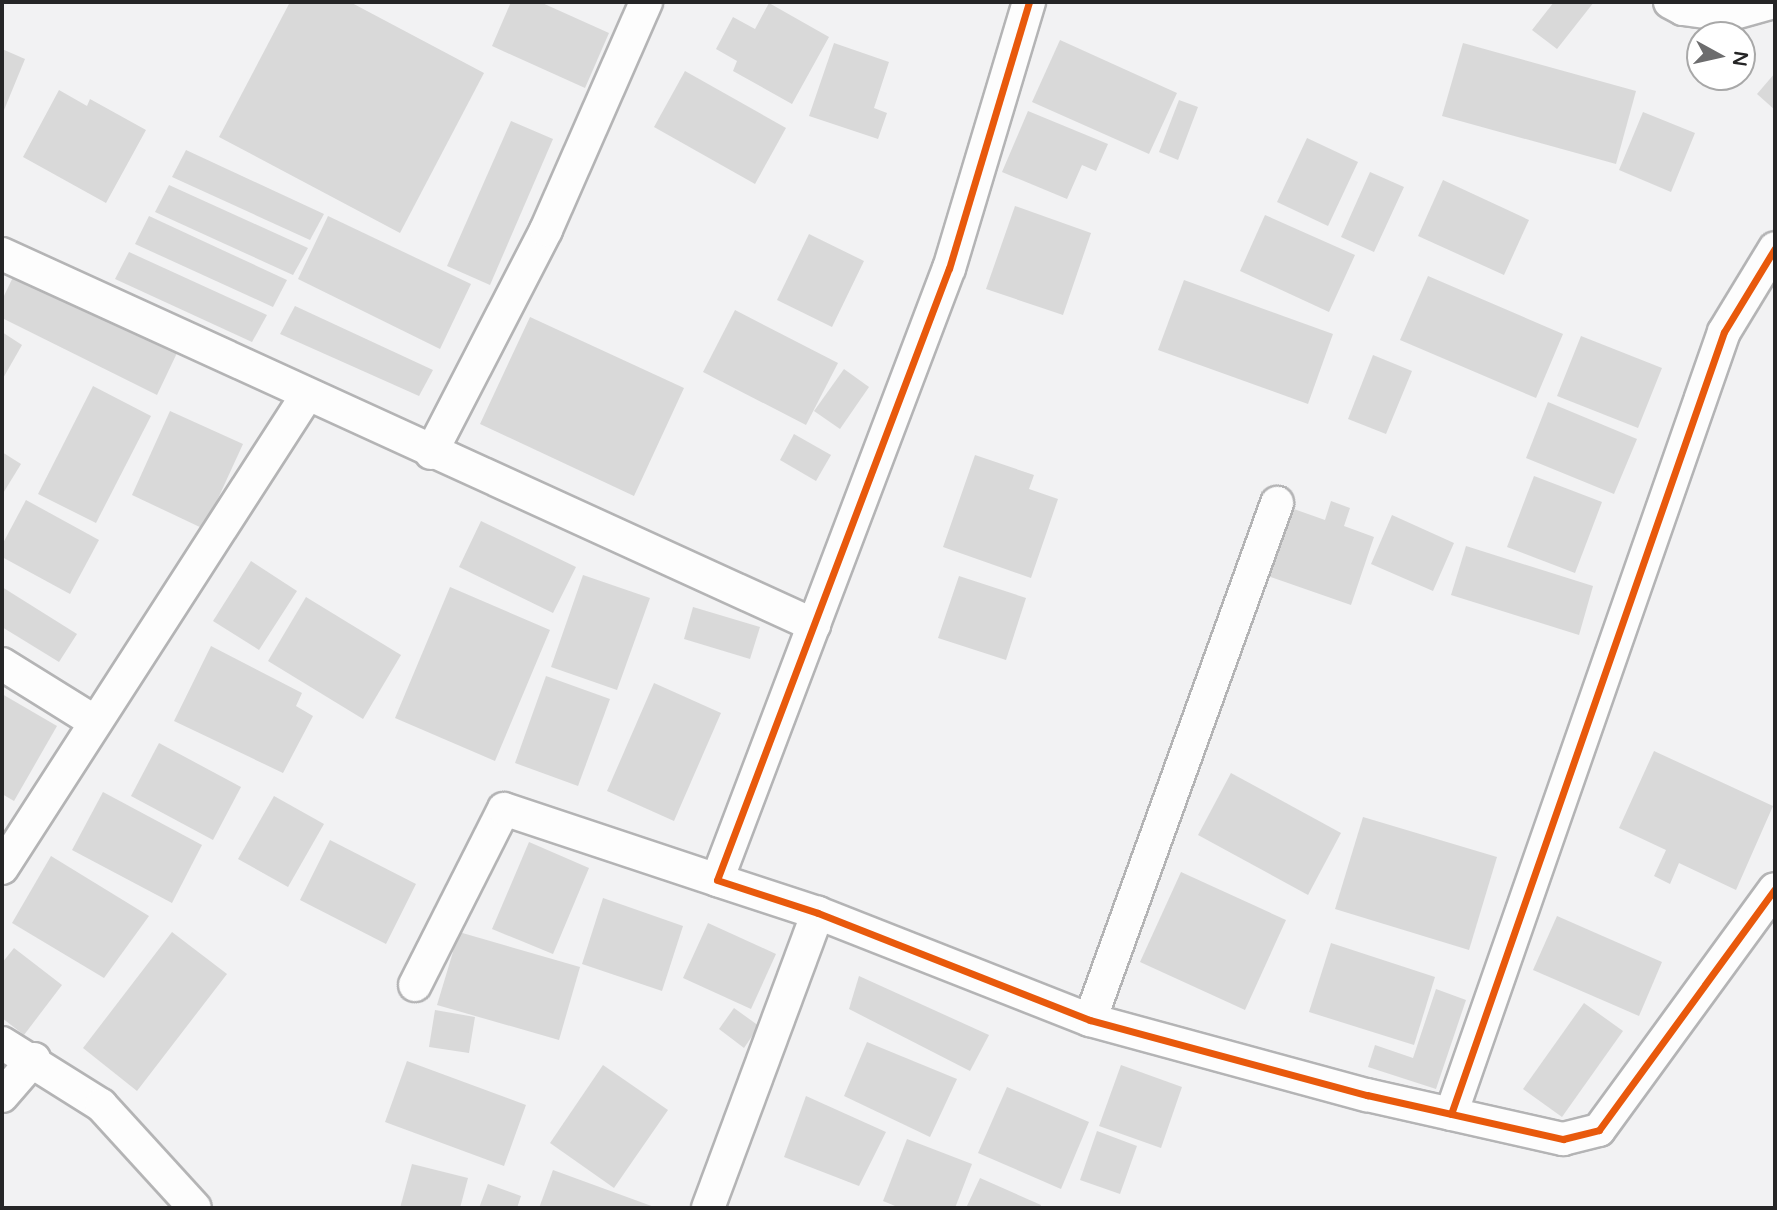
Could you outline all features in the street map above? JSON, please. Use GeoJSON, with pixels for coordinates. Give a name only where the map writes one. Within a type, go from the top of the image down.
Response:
{"type":"FeatureCollection","features":[{"type":"Feature","properties":{"kind":"street"},"geometry":{"type":"LineString","coordinates":[[431,453],[546,230],[646,2]]}},
{"type":"Feature","properties":{"kind":"street"},"geometry":{"type":"LineString","coordinates":[[717,880],[949,268],[1029,2]]}},
{"type":"Feature","properties":{"kind":"street"},"geometry":{"type":"LineString","coordinates":[[1670,2],[1683,9],[1727,15],[1774,2]]}},
{"type":"Feature","properties":{"kind":"street"},"geometry":{"type":"LineString","coordinates":[[1451,1114],[1724,332],[1775,248]]}},
{"type":"Feature","properties":{"kind":"street"},"geometry":{"type":"LineString","coordinates":[[2,254],[431,453],[814,625]]}},
{"type":"Feature","properties":{"kind":"street"},"geometry":{"type":"LineString","coordinates":[[2,868],[307,395]]}},
{"type":"Feature","properties":{"kind":"street"},"geometry":{"type":"LineString","coordinates":[[1090,1020],[1278,503]]}},
{"type":"Feature","properties":{"kind":"street"},"geometry":{"type":"LineString","coordinates":[[2,664],[95,722]]}},
{"type":"Feature","properties":{"kind":"street"},"geometry":{"type":"LineString","coordinates":[[415,985],[504,809],[818,913],[1090,1020],[1451,1114],[1563,1139],[1599,1130],[1775,889]]}},
{"type":"Feature","properties":{"kind":"street"},"geometry":{"type":"LineString","coordinates":[[708,1208],[818,913]]}},
{"type":"Feature","properties":{"kind":"street"},"geometry":{"type":"LineString","coordinates":[[2,1043],[34,1059],[101,1105],[195,1208]]}},
{"type":"Feature","properties":{"kind":"street"},"geometry":{"type":"LineString","coordinates":[[2,1096],[34,1059]]}},
{"type":"Feature","properties":{"kind":"building"},"geometry":{"type":"Polygon","coordinates":[[[290,2],[350,2],[484,73],[400,233],[219,137],[290,2]]]}},
{"type":"Feature","properties":{"kind":"building"},"geometry":{"type":"Polygon","coordinates":[[[511,2],[540,2],[609,33],[585,88],[492,46],[511,2]]]}},
{"type":"Feature","properties":{"kind":"building"},"geometry":{"type":"Polygon","coordinates":[[[1554,2],[1594,2],[1557,49],[1532,30],[1554,2]]]}},
{"type":"Feature","properties":{"kind":"building"},"geometry":{"type":"Polygon","coordinates":[[[769,3],[829,37],[792,104],[733,71],[737,61],[716,49],[733,17],[755,29],[769,3]]]}},
{"type":"Feature","properties":{"kind":"building"},"geometry":{"type":"Polygon","coordinates":[[[1060,40],[1177,93],[1149,154],[1032,102],[1060,40]]]}},
{"type":"Feature","properties":{"kind":"building"},"geometry":{"type":"Polygon","coordinates":[[[834,43],[889,62],[874,108],[887,113],[878,139],[809,116],[834,43]]]}},
{"type":"Feature","properties":{"kind":"building"},"geometry":{"type":"Polygon","coordinates":[[[1463,43],[1636,91],[1616,164],[1442,116],[1463,43]]]}},
{"type":"Feature","properties":{"kind":"building"},"geometry":{"type":"Polygon","coordinates":[[[2,49],[25,59],[2,115],[2,49]]]}},
{"type":"Feature","properties":{"kind":"building"},"geometry":{"type":"Polygon","coordinates":[[[685,71],[786,128],[755,184],[654,127],[685,71]]]}},
{"type":"Feature","properties":{"kind":"building"},"geometry":{"type":"Polygon","coordinates":[[[1775,73],[1775,110],[1757,94],[1775,73]]]}},
{"type":"Feature","properties":{"kind":"building"},"geometry":{"type":"Polygon","coordinates":[[[59,90],[87,106],[90,99],[146,130],[106,203],[23,157],[59,90]]]}},
{"type":"Feature","properties":{"kind":"building"},"geometry":{"type":"Polygon","coordinates":[[[1179,100],[1198,107],[1178,160],[1159,152],[1179,100]]]}},
{"type":"Feature","properties":{"kind":"building"},"geometry":{"type":"Polygon","coordinates":[[[1028,111],[1108,144],[1096,171],[1082,165],[1067,199],[1002,172],[1028,111]]]}},
{"type":"Feature","properties":{"kind":"building"},"geometry":{"type":"Polygon","coordinates":[[[1643,112],[1695,133],[1671,192],[1619,170],[1643,112]]]}},
{"type":"Feature","properties":{"kind":"building"},"geometry":{"type":"Polygon","coordinates":[[[511,121],[553,139],[490,285],[447,266],[511,121]]]}},
{"type":"Feature","properties":{"kind":"building"},"geometry":{"type":"Polygon","coordinates":[[[1307,138],[1358,162],[1328,226],[1277,202],[1307,138]]]}},
{"type":"Feature","properties":{"kind":"building"},"geometry":{"type":"Polygon","coordinates":[[[186,150],[324,214],[310,240],[172,177],[186,150]]]}},
{"type":"Feature","properties":{"kind":"building"},"geometry":{"type":"Polygon","coordinates":[[[1370,172],[1404,187],[1374,252],[1341,237],[1370,172]]]}},
{"type":"Feature","properties":{"kind":"building"},"geometry":{"type":"Polygon","coordinates":[[[1443,180],[1529,220],[1504,275],[1418,236],[1443,180]]]}},
{"type":"Feature","properties":{"kind":"building"},"geometry":{"type":"Polygon","coordinates":[[[169,185],[308,248],[293,275],[155,212],[169,185]]]}},
{"type":"Feature","properties":{"kind":"building"},"geometry":{"type":"Polygon","coordinates":[[[1015,206],[1091,233],[1063,315],[986,289],[1015,206]]]}},
{"type":"Feature","properties":{"kind":"building"},"geometry":{"type":"Polygon","coordinates":[[[1265,215],[1355,255],[1329,312],[1240,271],[1265,215]]]}},
{"type":"Feature","properties":{"kind":"building"},"geometry":{"type":"Polygon","coordinates":[[[149,216],[287,280],[273,307],[135,244],[149,216]]]}},
{"type":"Feature","properties":{"kind":"building"},"geometry":{"type":"Polygon","coordinates":[[[328,216],[471,284],[440,349],[298,279],[328,216]]]}},
{"type":"Feature","properties":{"kind":"building"},"geometry":{"type":"Polygon","coordinates":[[[809,234],[864,261],[832,327],[777,300],[809,234]]]}},
{"type":"Feature","properties":{"kind":"building"},"geometry":{"type":"Polygon","coordinates":[[[129,252],[267,315],[252,342],[115,279],[129,252]]]}},
{"type":"Feature","properties":{"kind":"building"},"geometry":{"type":"Polygon","coordinates":[[[15,273],[177,353],[157,395],[2,318],[2,300],[15,273]]]}},
{"type":"Feature","properties":{"kind":"building"},"geometry":{"type":"Polygon","coordinates":[[[1428,276],[1563,334],[1536,398],[1400,340],[1428,276]]]}},
{"type":"Feature","properties":{"kind":"building"},"geometry":{"type":"Polygon","coordinates":[[[1184,280],[1333,334],[1308,404],[1158,350],[1184,280]]]}},
{"type":"Feature","properties":{"kind":"building"},"geometry":{"type":"Polygon","coordinates":[[[295,306],[433,370],[419,396],[280,334],[295,306]]]}},
{"type":"Feature","properties":{"kind":"building"},"geometry":{"type":"Polygon","coordinates":[[[735,310],[838,363],[806,425],[703,372],[735,310]]]}},
{"type":"Feature","properties":{"kind":"building"},"geometry":{"type":"Polygon","coordinates":[[[530,317],[684,388],[634,496],[480,424],[530,317]]]}},
{"type":"Feature","properties":{"kind":"building"},"geometry":{"type":"Polygon","coordinates":[[[2,332],[22,345],[2,380],[2,332]]]}},
{"type":"Feature","properties":{"kind":"building"},"geometry":{"type":"Polygon","coordinates":[[[1581,336],[1662,368],[1638,428],[1557,396],[1581,336]]]}},
{"type":"Feature","properties":{"kind":"building"},"geometry":{"type":"Polygon","coordinates":[[[1373,355],[1412,371],[1386,434],[1348,419],[1373,355]]]}},
{"type":"Feature","properties":{"kind":"building"},"geometry":{"type":"Polygon","coordinates":[[[844,369],[869,387],[840,429],[814,411],[844,369]]]}},
{"type":"Feature","properties":{"kind":"building"},"geometry":{"type":"Polygon","coordinates":[[[93,386],[151,416],[96,523],[38,494],[93,386]]]}},
{"type":"Feature","properties":{"kind":"building"},"geometry":{"type":"Polygon","coordinates":[[[1548,402],[1637,439],[1614,494],[1526,458],[1548,402]]]}},
{"type":"Feature","properties":{"kind":"building"},"geometry":{"type":"Polygon","coordinates":[[[170,411],[243,444],[204,529],[132,495],[170,411]]]}},
{"type":"Feature","properties":{"kind":"building"},"geometry":{"type":"Polygon","coordinates":[[[794,434],[831,455],[816,481],[780,460],[794,434]]]}},
{"type":"Feature","properties":{"kind":"building"},"geometry":{"type":"Polygon","coordinates":[[[2,452],[21,464],[2,495],[2,452]]]}},
{"type":"Feature","properties":{"kind":"building"},"geometry":{"type":"Polygon","coordinates":[[[975,455],[1034,475],[1029,489],[1058,499],[1031,578],[943,547],[975,455]]]}},
{"type":"Feature","properties":{"kind":"building"},"geometry":{"type":"Polygon","coordinates":[[[1534,476],[1602,502],[1575,573],[1507,547],[1534,476]]]}},
{"type":"Feature","properties":{"kind":"building"},"geometry":{"type":"Polygon","coordinates":[[[26,500],[99,540],[70,594],[2,557],[2,545],[26,500]]]}},
{"type":"Feature","properties":{"kind":"building"},"geometry":{"type":"Polygon","coordinates":[[[1331,501],[1350,508],[1344,526],[1374,537],[1351,605],[1268,576],[1291,508],[1325,520],[1331,501]]]}},
{"type":"Feature","properties":{"kind":"building"},"geometry":{"type":"Polygon","coordinates":[[[1392,515],[1454,543],[1433,591],[1371,564],[1392,515]]]}},
{"type":"Feature","properties":{"kind":"building"},"geometry":{"type":"Polygon","coordinates":[[[481,521],[576,567],[553,613],[459,567],[481,521]]]}},
{"type":"Feature","properties":{"kind":"building"},"geometry":{"type":"Polygon","coordinates":[[[1466,546],[1593,586],[1579,635],[1451,595],[1466,546]]]}},
{"type":"Feature","properties":{"kind":"building"},"geometry":{"type":"Polygon","coordinates":[[[251,561],[297,591],[259,650],[213,621],[251,561]]]}},
{"type":"Feature","properties":{"kind":"building"},"geometry":{"type":"Polygon","coordinates":[[[583,575],[650,598],[617,690],[551,667],[583,575]]]}},
{"type":"Feature","properties":{"kind":"building"},"geometry":{"type":"Polygon","coordinates":[[[959,576],[1026,598],[1006,660],[938,638],[959,576]]]}},
{"type":"Feature","properties":{"kind":"building"},"geometry":{"type":"Polygon","coordinates":[[[2,587],[77,634],[59,662],[2,627],[2,587]]]}},
{"type":"Feature","properties":{"kind":"building"},"geometry":{"type":"Polygon","coordinates":[[[450,587],[550,630],[495,761],[395,718],[450,587]]]}},
{"type":"Feature","properties":{"kind":"building"},"geometry":{"type":"Polygon","coordinates":[[[306,597],[401,655],[363,719],[268,661],[306,597]]]}},
{"type":"Feature","properties":{"kind":"building"},"geometry":{"type":"Polygon","coordinates":[[[693,607],[760,627],[750,659],[684,639],[693,607]]]}},
{"type":"Feature","properties":{"kind":"building"},"geometry":{"type":"Polygon","coordinates":[[[211,646],[302,693],[296,706],[313,716],[283,773],[174,721],[211,646]]]}},
{"type":"Feature","properties":{"kind":"building"},"geometry":{"type":"Polygon","coordinates":[[[546,676],[610,699],[578,786],[515,763],[546,676]]]}},
{"type":"Feature","properties":{"kind":"building"},"geometry":{"type":"Polygon","coordinates":[[[654,683],[721,713],[674,821],[607,791],[654,683]]]}},
{"type":"Feature","properties":{"kind":"building"},"geometry":{"type":"Polygon","coordinates":[[[2,694],[57,726],[14,801],[2,794],[2,694]]]}},
{"type":"Feature","properties":{"kind":"building"},"geometry":{"type":"Polygon","coordinates":[[[159,743],[241,787],[213,840],[131,796],[159,743]]]}},
{"type":"Feature","properties":{"kind":"building"},"geometry":{"type":"Polygon","coordinates":[[[1654,751],[1773,806],[1736,890],[1679,863],[1670,884],[1654,876],[1666,850],[1619,828],[1654,751]]]}},
{"type":"Feature","properties":{"kind":"building"},"geometry":{"type":"Polygon","coordinates":[[[1231,773],[1341,833],[1308,895],[1198,835],[1231,773]]]}},
{"type":"Feature","properties":{"kind":"building"},"geometry":{"type":"Polygon","coordinates":[[[103,792],[202,845],[172,903],[72,850],[103,792]]]}},
{"type":"Feature","properties":{"kind":"building"},"geometry":{"type":"Polygon","coordinates":[[[274,796],[324,824],[288,887],[238,859],[274,796]]]}},
{"type":"Feature","properties":{"kind":"building"},"geometry":{"type":"Polygon","coordinates":[[[1363,817],[1497,857],[1469,950],[1335,909],[1363,817]]]}},
{"type":"Feature","properties":{"kind":"building"},"geometry":{"type":"Polygon","coordinates":[[[330,840],[416,884],[386,944],[300,900],[330,840]]]}},
{"type":"Feature","properties":{"kind":"building"},"geometry":{"type":"Polygon","coordinates":[[[529,842],[589,868],[553,954],[492,929],[529,842]]]}},
{"type":"Feature","properties":{"kind":"building"},"geometry":{"type":"Polygon","coordinates":[[[51,856],[149,916],[104,978],[12,923],[51,856]]]}},
{"type":"Feature","properties":{"kind":"building"},"geometry":{"type":"Polygon","coordinates":[[[1181,872],[1286,920],[1245,1010],[1140,962],[1181,872]]]}},
{"type":"Feature","properties":{"kind":"building"},"geometry":{"type":"Polygon","coordinates":[[[603,898],[683,926],[662,991],[582,964],[603,898]]]}},
{"type":"Feature","properties":{"kind":"building"},"geometry":{"type":"Polygon","coordinates":[[[1557,916],[1662,962],[1639,1016],[1533,970],[1557,916]]]}},
{"type":"Feature","properties":{"kind":"building"},"geometry":{"type":"Polygon","coordinates":[[[708,923],[776,954],[751,1009],[683,978],[708,923]]]}},
{"type":"Feature","properties":{"kind":"building"},"geometry":{"type":"Polygon","coordinates":[[[172,932],[227,974],[137,1091],[83,1048],[172,932]]]}},
{"type":"Feature","properties":{"kind":"building"},"geometry":{"type":"Polygon","coordinates":[[[459,932],[580,967],[559,1040],[437,1005],[459,932]]]}},
{"type":"Feature","properties":{"kind":"building"},"geometry":{"type":"Polygon","coordinates":[[[1331,943],[1435,977],[1414,1045],[1309,1012],[1331,943]]]}},
{"type":"Feature","properties":{"kind":"building"},"geometry":{"type":"Polygon","coordinates":[[[14,948],[62,985],[24,1035],[2,1018],[2,963],[14,948]]]}},
{"type":"Feature","properties":{"kind":"building"},"geometry":{"type":"Polygon","coordinates":[[[859,976],[989,1035],[970,1071],[849,1009],[859,976]]]}},
{"type":"Feature","properties":{"kind":"building"},"geometry":{"type":"Polygon","coordinates":[[[1436,989],[1466,1000],[1436,1089],[1368,1067],[1375,1045],[1413,1058],[1436,989]]]}},
{"type":"Feature","properties":{"kind":"building"},"geometry":{"type":"Polygon","coordinates":[[[1584,1003],[1623,1031],[1562,1117],[1523,1089],[1584,1003]]]}},
{"type":"Feature","properties":{"kind":"building"},"geometry":{"type":"Polygon","coordinates":[[[734,1008],[759,1026],[744,1048],[719,1029],[734,1008]]]}},
{"type":"Feature","properties":{"kind":"building"},"geometry":{"type":"Polygon","coordinates":[[[435,1010],[475,1017],[469,1053],[429,1047],[435,1010]]]}},
{"type":"Feature","properties":{"kind":"building"},"geometry":{"type":"Polygon","coordinates":[[[867,1042],[957,1079],[930,1137],[844,1096],[867,1042]]]}},
{"type":"Feature","properties":{"kind":"building"},"geometry":{"type":"Polygon","coordinates":[[[407,1061],[526,1105],[504,1166],[385,1122],[407,1061]]]}},
{"type":"Feature","properties":{"kind":"building"},"geometry":{"type":"Polygon","coordinates":[[[603,1065],[668,1110],[614,1188],[550,1143],[603,1065]]]}},
{"type":"Feature","properties":{"kind":"building"},"geometry":{"type":"Polygon","coordinates":[[[1121,1065],[1182,1087],[1161,1148],[1099,1126],[1121,1065]]]}},
{"type":"Feature","properties":{"kind":"building"},"geometry":{"type":"Polygon","coordinates":[[[1007,1087],[1089,1122],[1061,1189],[978,1153],[1007,1087]]]}},
{"type":"Feature","properties":{"kind":"building"},"geometry":{"type":"Polygon","coordinates":[[[806,1096],[886,1132],[859,1186],[784,1157],[806,1096]]]}},
{"type":"Feature","properties":{"kind":"building"},"geometry":{"type":"Polygon","coordinates":[[[1097,1131],[1137,1146],[1120,1194],[1080,1180],[1097,1131]]]}},
{"type":"Feature","properties":{"kind":"building"},"geometry":{"type":"Polygon","coordinates":[[[907,1139],[972,1164],[955,1208],[900,1208],[883,1201],[907,1139]]]}},
{"type":"Feature","properties":{"kind":"building"},"geometry":{"type":"Polygon","coordinates":[[[412,1164],[468,1178],[460,1208],[400,1208],[412,1164]]]}},
{"type":"Feature","properties":{"kind":"building"},"geometry":{"type":"Polygon","coordinates":[[[553,1170],[657,1208],[539,1208],[553,1170]]]}},
{"type":"Feature","properties":{"kind":"building"},"geometry":{"type":"Polygon","coordinates":[[[980,1178],[1041,1205],[1040,1208],[966,1208],[980,1178]]]}},
{"type":"Feature","properties":{"kind":"building"},"geometry":{"type":"Polygon","coordinates":[[[488,1184],[521,1196],[517,1208],[479,1208],[488,1184]]]}},
{"type":"Feature","properties":{"kind":"cycle path"},"geometry":{"type":"LineString","coordinates":[[1029,2],[949,268],[717,880],[818,913],[1090,1020],[1367,1095],[1563,1139],[1599,1130],[1775,889]]}},
{"type":"Feature","properties":{"kind":"cycle path"},"geometry":{"type":"LineString","coordinates":[[1451,1114],[1724,332],[1775,248]]}}]}
